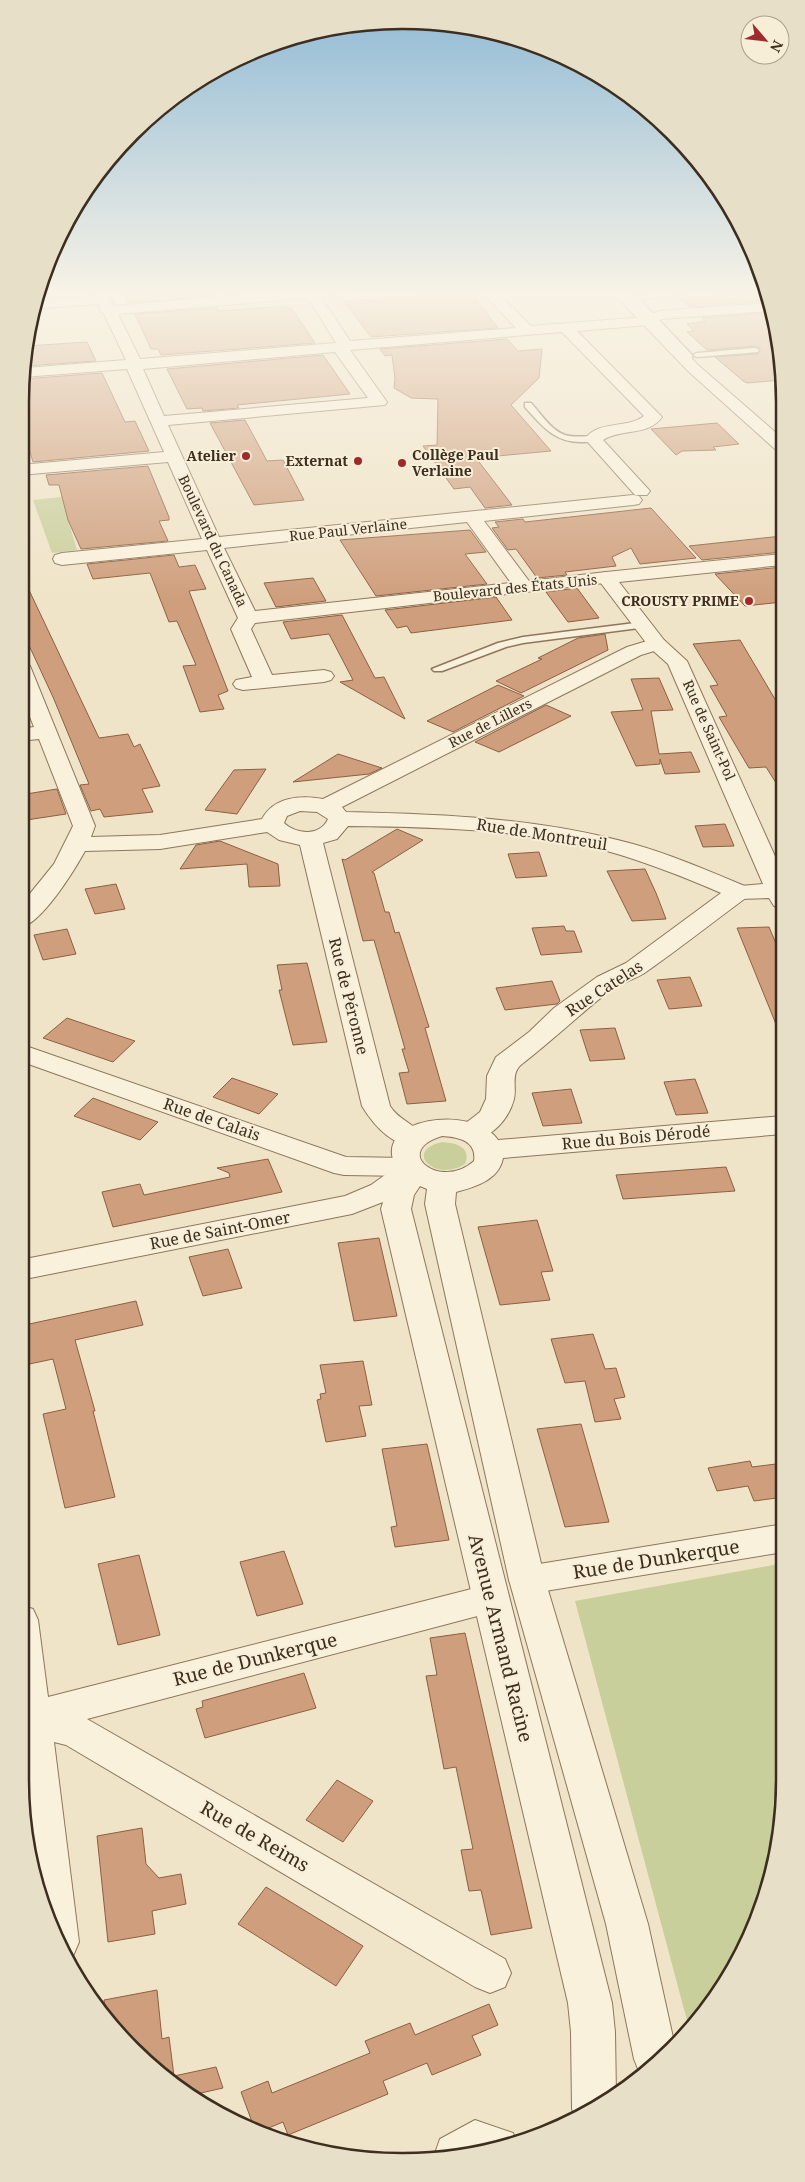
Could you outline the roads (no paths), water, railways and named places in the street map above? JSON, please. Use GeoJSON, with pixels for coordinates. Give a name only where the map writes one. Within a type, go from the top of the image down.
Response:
{"type":"FeatureCollection","features":[{"type":"Feature","properties":{"kind":"street","name":"Boulevard du Canada"},"geometry":{"type":"LineString","coordinates":[[146,394],[160,421],[212,544],[244,607],[248,618],[241,629],[264,682]]}},
{"type":"Feature","properties":{"kind":"street"},"geometry":{"type":"LineString","coordinates":[[160,421],[379,402],[373,394]]}},
{"type":"Feature","properties":{"kind":"street"},"geometry":{"type":"LineString","coordinates":[[593,439],[603,431],[644,426],[654,417],[631,394]]}},
{"type":"Feature","properties":{"kind":"street"},"geometry":{"type":"LineString","coordinates":[[722,394],[776,442]]}},
{"type":"Feature","properties":{"kind":"street"},"geometry":{"type":"LineString","coordinates":[[741,394],[776,425]]}},
{"type":"Feature","properties":{"kind":"street","name":"Rue Paul Verlaine"},"geometry":{"type":"LineString","coordinates":[[62,559],[472,517],[637,496],[593,439]]}},
{"type":"Feature","properties":{"kind":"street"},"geometry":{"type":"LineString","coordinates":[[29,469],[174,456]]}},
{"type":"Feature","properties":{"kind":"street"},"geometry":{"type":"LineString","coordinates":[[472,517],[524,587]]}},
{"type":"Feature","properties":{"kind":"street","name":"Boulevard des États Unis"},"geometry":{"type":"LineString","coordinates":[[248,618],[776,560]]}},
{"type":"Feature","properties":{"kind":"street","name":"Rue de Saint-Pol"},"geometry":{"type":"LineString","coordinates":[[606,578],[657,644],[678,661],[776,884]]}},
{"type":"Feature","properties":{"kind":"street","name":"Rue de Lillers"},"geometry":{"type":"LineString","coordinates":[[310,838],[334,829],[332,813],[634,651],[657,644]]}},
{"type":"Feature","properties":{"kind":"street"},"geometry":{"type":"LineString","coordinates":[[243,684],[324,676]]}},
{"type":"Feature","properties":{"kind":"street"},"geometry":{"type":"LineString","coordinates":[[29,688],[84,826],[78,844],[47,891],[29,910]]}},
{"type":"Feature","properties":{"kind":"street"},"geometry":{"type":"LineString","coordinates":[[29,735],[47,732]]}},
{"type":"Feature","properties":{"kind":"street","name":"Rue de Montreuil"},"geometry":{"type":"LineString","coordinates":[[272,824],[273,816],[290,806],[312,804],[332,813],[453,820],[538,831],[628,850],[665,862],[738,892]]}},
{"type":"Feature","properties":{"kind":"street"},"geometry":{"type":"LineString","coordinates":[[78,844],[160,842],[272,824],[282,834],[310,838]]}},
{"type":"Feature","properties":{"kind":"street","name":"Rue de Péronne"},"geometry":{"type":"LineString","coordinates":[[310,838],[376,1106],[383,1118],[411,1138]]}},
{"type":"Feature","properties":{"kind":"street"},"geometry":{"type":"LineString","coordinates":[[738,892],[776,895]]}},
{"type":"Feature","properties":{"kind":"street","name":"Rue Catelas"},"geometry":{"type":"LineString","coordinates":[[480,1141],[500,1099],[501,1076],[506,1063],[538,1038],[563,1014],[606,982],[635,968],[738,892]]}},
{"type":"Feature","properties":{"kind":"street","name":"Rue de Calais"},"geometry":{"type":"LineString","coordinates":[[29,1055],[344,1166],[419,1173]]}},
{"type":"Feature","properties":{"kind":"street","name":"Rue du Bois Dérodé"},"geometry":{"type":"LineString","coordinates":[[480,1141],[776,1125]]}},
{"type":"Feature","properties":{"kind":"street"},"geometry":{"type":"LineString","coordinates":[[440,1127],[456,1128],[480,1141],[489,1160],[484,1169],[473,1176],[459,1181],[419,1173],[404,1157],[405,1147],[411,1138],[428,1129],[440,1127]]}},
{"type":"Feature","properties":{"kind":"street","name":"Rue de Saint-Omer"},"geometry":{"type":"LineString","coordinates":[[29,1268],[352,1204],[419,1173]]}},
{"type":"Feature","properties":{"kind":"street","name":"Avenue Armand Racine"},"geometry":{"type":"LineString","coordinates":[[419,1173],[440,1204],[509,1590],[590,2004],[593,2032],[594,2100]]}},
{"type":"Feature","properties":{"kind":"street","name":"Rue de Dunkerque"},"geometry":{"type":"LineString","coordinates":[[29,1713],[240,1662],[509,1590],[776,1540]]}},
{"type":"Feature","properties":{"kind":"street","name":"Avenue Armand Racine"},"geometry":{"type":"LineString","coordinates":[[509,1590],[627,1924],[655,2055]]}},
{"type":"Feature","properties":{"kind":"street","name":"Rue de Reims"},"geometry":{"type":"LineString","coordinates":[[29,1716],[77,1732],[490,1973]]}},
{"type":"Feature","properties":{"kind":"street"},"geometry":{"type":"LineString","coordinates":[[29,1753],[54,1913]]}},
{"type":"Feature","properties":{"kind":"lane"},"geometry":{"type":"LineString","coordinates":[[730,394],[776,434]]}},
{"type":"Feature","properties":{"kind":"lane"},"geometry":{"type":"LineString","coordinates":[[528,405],[556,436],[577,441],[593,439]]}},
{"type":"Feature","properties":{"kind":"lane"},"geometry":{"type":"LineString","coordinates":[[438,669],[502,645],[524,640],[643,625]]}},
{"type":"Feature","properties":{"kind":"place","name":"Atelier"},"geometry":{"type":"Point","coordinates":[246,456]}},
{"type":"Feature","properties":{"kind":"place","name":"Externat"},"geometry":{"type":"Point","coordinates":[358,461]}},
{"type":"Feature","properties":{"kind":"place","name":"Collège Paul Verlaine"},"geometry":{"type":"Point","coordinates":[402,463]}},
{"type":"Feature","properties":{"kind":"place","name":"CROUSTY PRIME"},"geometry":{"type":"Point","coordinates":[749,601]}}]}
